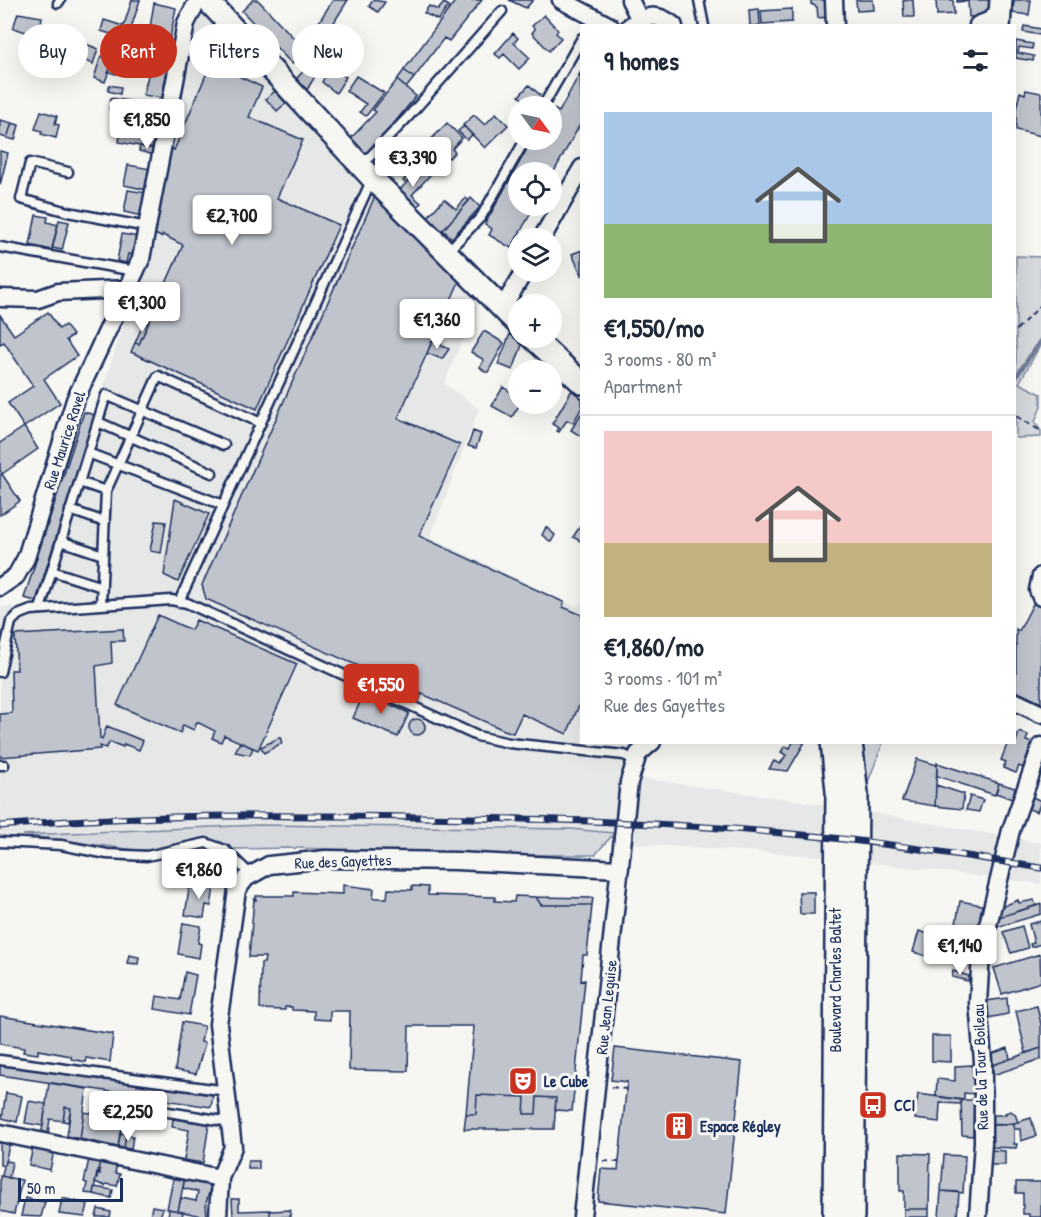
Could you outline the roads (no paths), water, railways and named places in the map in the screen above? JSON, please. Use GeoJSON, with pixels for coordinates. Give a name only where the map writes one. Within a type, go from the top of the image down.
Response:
{"type":"FeatureCollection","features":[{"type":"Feature","properties":{"kind":"street","name":"Rue Maurice Ravel"},"geometry":{"type":"LineString","coordinates":[[0,587],[16,576],[26,558],[75,400],[141,259],[186,23],[198,0]]}},
{"type":"Feature","properties":{"kind":"street"},"geometry":{"type":"LineString","coordinates":[[207,0],[367,172],[508,315]]}},
{"type":"Feature","properties":{"kind":"street"},"geometry":{"type":"LineString","coordinates":[[561,0],[591,21]]}},
{"type":"Feature","properties":{"kind":"street"},"geometry":{"type":"LineString","coordinates":[[630,0],[634,22],[654,16],[661,17],[671,24]]}},
{"type":"Feature","properties":{"kind":"street"},"geometry":{"type":"LineString","coordinates":[[834,0],[835,24]]}},
{"type":"Feature","properties":{"kind":"street"},"geometry":{"type":"LineString","coordinates":[[981,24],[991,20],[1000,12]]}},
{"type":"Feature","properties":{"kind":"street"},"geometry":{"type":"LineString","coordinates":[[548,228],[580,172]]}},
{"type":"Feature","properties":{"kind":"street"},"geometry":{"type":"LineString","coordinates":[[502,309],[518,282]]}},
{"type":"Feature","properties":{"kind":"street"},"geometry":{"type":"LineString","coordinates":[[0,297],[38,298],[58,292],[127,289]]}},
{"type":"Feature","properties":{"kind":"street"},"geometry":{"type":"LineString","coordinates":[[543,348],[580,381]]}},
{"type":"Feature","properties":{"kind":"street"},"geometry":{"type":"LineString","coordinates":[[1041,576],[1038,590],[1041,597]]}},
{"type":"Feature","properties":{"kind":"street"},"geometry":{"type":"LineString","coordinates":[[1016,702],[1041,714]]}},
{"type":"Feature","properties":{"kind":"street"},"geometry":{"type":"LineString","coordinates":[[620,869],[629,782],[638,754],[650,744]]}},
{"type":"Feature","properties":{"kind":"street","name":"Boulevard Charles Baltet"},"geometry":{"type":"LineString","coordinates":[[832,744],[837,791],[834,1217]]}},
{"type":"Feature","properties":{"kind":"street","name":"Boulevard Charles Baltet"},"geometry":{"type":"LineString","coordinates":[[851,744],[856,794],[853,1217]]}},
{"type":"Feature","properties":{"kind":"street","name":"Rue de la Tour Boileau"},"geometry":{"type":"LineString","coordinates":[[978,1217],[983,1142],[983,1061],[978,1003],[981,954],[1011,830],[1041,746]]}},
{"type":"Feature","properties":{"kind":"street","name":"Rue des Gayettes"},"geometry":{"type":"LineString","coordinates":[[250,875],[269,865],[326,859],[456,861],[620,869]]}},
{"type":"Feature","properties":{"kind":"street","name":"Rue Jean Leguise"},"geometry":{"type":"LineString","coordinates":[[582,1217],[620,869]]}},
{"type":"Feature","properties":{"kind":"street"},"geometry":{"type":"LineString","coordinates":[[218,1217],[220,1178],[233,1147],[218,1024],[237,890],[250,875]]}},
{"type":"Feature","properties":{"kind":"street"},"geometry":{"type":"LineString","coordinates":[[0,1133],[220,1178]]}},
{"type":"Feature","properties":{"kind":"lane"},"geometry":{"type":"LineString","coordinates":[[699,0],[704,24]]}},
{"type":"Feature","properties":{"kind":"lane"},"geometry":{"type":"LineString","coordinates":[[179,602],[261,423],[367,172],[408,117],[502,11]]}},
{"type":"Feature","properties":{"kind":"lane"},"geometry":{"type":"LineString","coordinates":[[549,96],[580,41]]}},
{"type":"Feature","properties":{"kind":"lane"},"geometry":{"type":"LineString","coordinates":[[446,253],[481,217],[519,150]]}},
{"type":"Feature","properties":{"kind":"lane"},"geometry":{"type":"LineString","coordinates":[[68,172],[30,162],[21,199],[68,212],[147,227]]}},
{"type":"Feature","properties":{"kind":"lane"},"geometry":{"type":"LineString","coordinates":[[0,247],[135,272]]}},
{"type":"Feature","properties":{"kind":"lane"},"geometry":{"type":"LineString","coordinates":[[101,605],[106,491],[158,376],[261,423]]}},
{"type":"Feature","properties":{"kind":"lane"},"geometry":{"type":"LineString","coordinates":[[40,609],[106,395],[224,445]]}},
{"type":"Feature","properties":{"kind":"lane"},"geometry":{"type":"LineString","coordinates":[[98,422],[212,473]]}},
{"type":"Feature","properties":{"kind":"lane"},"geometry":{"type":"LineString","coordinates":[[88,453],[224,505]]}},
{"type":"Feature","properties":{"kind":"lane"},"geometry":{"type":"LineString","coordinates":[[79,482],[106,491]]}},
{"type":"Feature","properties":{"kind":"lane"},"geometry":{"type":"LineString","coordinates":[[70,510],[105,522]]}},
{"type":"Feature","properties":{"kind":"lane"},"geometry":{"type":"LineString","coordinates":[[61,541],[103,555]]}},
{"type":"Feature","properties":{"kind":"lane"},"geometry":{"type":"LineString","coordinates":[[52,571],[102,587]]}},
{"type":"Feature","properties":{"kind":"lane"},"geometry":{"type":"LineString","coordinates":[[0,672],[11,622],[18,615],[40,609],[187,603],[477,736],[509,743],[624,755],[635,760]]}},
{"type":"Feature","properties":{"kind":"lane"},"geometry":{"type":"LineString","coordinates":[[0,623],[11,622]]}},
{"type":"Feature","properties":{"kind":"lane"},"geometry":{"type":"LineString","coordinates":[[0,842],[61,845],[107,854],[147,856],[206,843],[225,850],[250,875]]}},
{"type":"Feature","properties":{"kind":"lane"},"geometry":{"type":"LineString","coordinates":[[0,1060],[227,1091]]}},
{"type":"Feature","properties":{"kind":"lane"},"geometry":{"type":"LineString","coordinates":[[107,1102],[231,1122]]}},
{"type":"Feature","properties":{"kind":"waterway"},"geometry":{"type":"LineString","coordinates":[[1016,377],[1041,340]]}},
{"type":"Feature","properties":{"kind":"railway"},"geometry":{"type":"LineString","coordinates":[[0,826],[157,817],[262,816],[606,822],[823,837],[916,848],[1041,868]]}},
{"type":"Feature","properties":{"kind":"place","name":"Le Cube"},"geometry":{"type":"Point","coordinates":[523,1081]}},
{"type":"Feature","properties":{"kind":"place","name":"CCI"},"geometry":{"type":"Point","coordinates":[873,1105]}},
{"type":"Feature","properties":{"kind":"place","name":"Espace Régley"},"geometry":{"type":"Point","coordinates":[679,1126]}}]}
